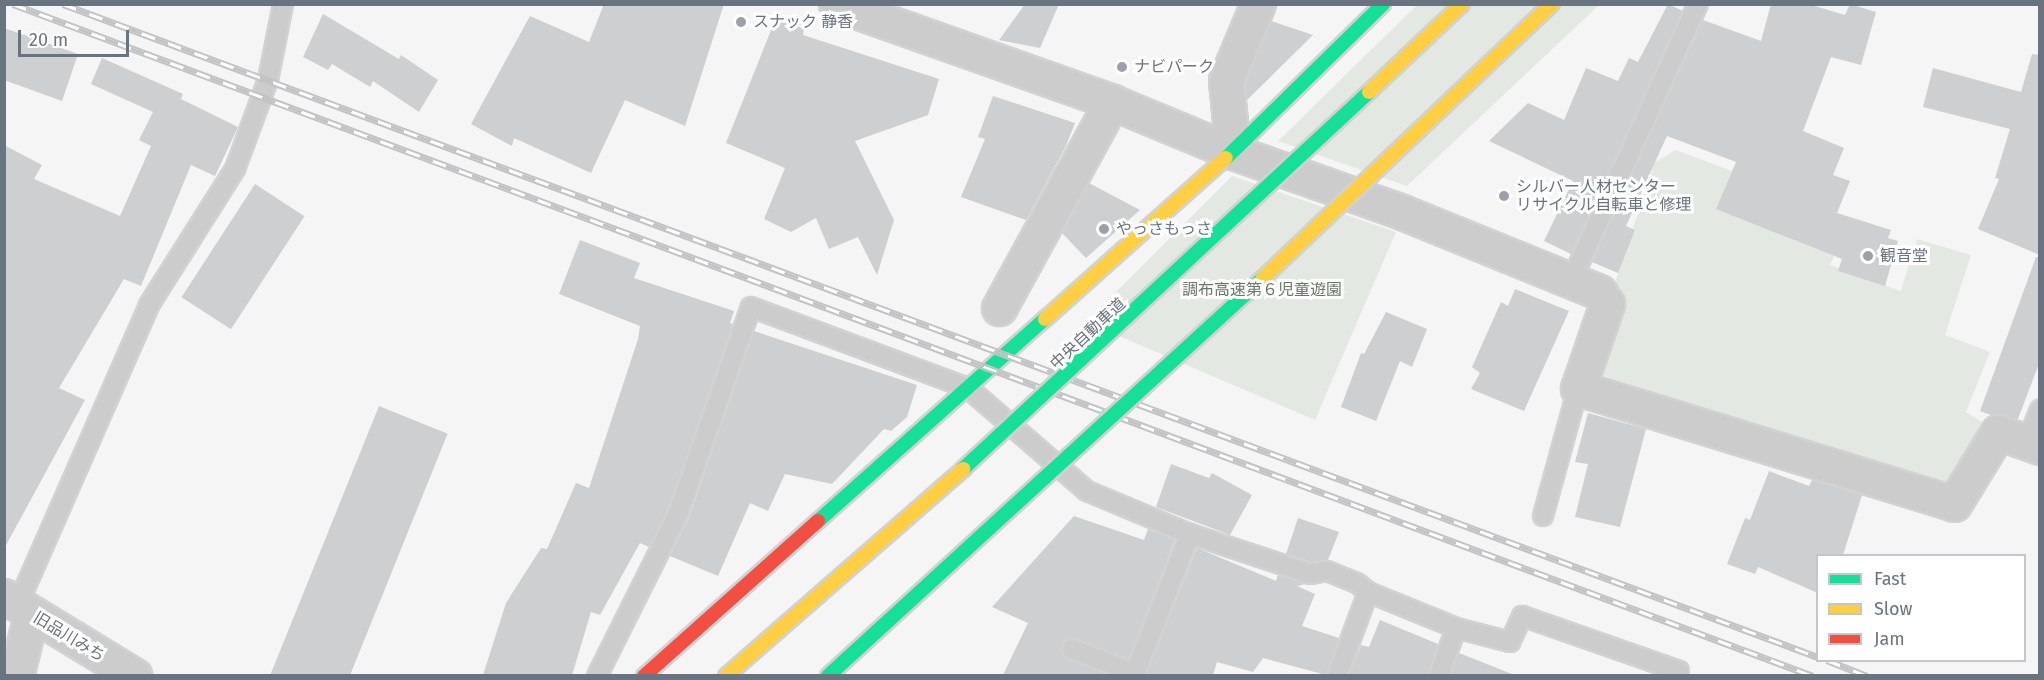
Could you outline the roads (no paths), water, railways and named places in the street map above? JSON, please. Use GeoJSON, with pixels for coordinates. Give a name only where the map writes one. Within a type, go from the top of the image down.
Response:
{"type":"FeatureCollection","features":[{"type":"Feature","properties":{"kind":"main road"},"geometry":{"type":"LineString","coordinates":[[644,675],[1233,152],[1383,4]]}},
{"type":"Feature","properties":{"kind":"main road","name":"中央自動車道"},"geometry":{"type":"LineString","coordinates":[[726,675],[897,530],[1098,347],[1462,4]]}},
{"type":"Feature","properties":{"kind":"main road"},"geometry":{"type":"LineString","coordinates":[[828,675],[1150,386],[1552,4]]}},
{"type":"Feature","properties":{"kind":"street"},"geometry":{"type":"LineString","coordinates":[[836,4],[1112,102],[1233,152],[1402,212],[1572,279],[1599,292],[1607,304],[1578,388],[1954,504],[1998,432],[2033,444]]}},
{"type":"Feature","properties":{"kind":"street"},"geometry":{"type":"LineString","coordinates":[[1233,152],[1226,80],[1258,4]]}},
{"type":"Feature","properties":{"kind":"street"},"geometry":{"type":"LineString","coordinates":[[999,308],[1112,102]]}},
{"type":"Feature","properties":{"kind":"street"},"geometry":{"type":"LineString","coordinates":[[16,675],[18,605]]}},
{"type":"Feature","properties":{"kind":"street","name":"旧品川みち"},"geometry":{"type":"LineString","coordinates":[[18,605],[135,675]]}},
{"type":"Feature","properties":{"kind":"lane"},"geometry":{"type":"LineString","coordinates":[[1572,279],[1698,4]]}},
{"type":"Feature","properties":{"kind":"lane"},"geometry":{"type":"LineString","coordinates":[[18,605],[149,305],[235,169],[266,88],[279,39],[279,8]]}},
{"type":"Feature","properties":{"kind":"lane"},"geometry":{"type":"LineString","coordinates":[[597,675],[678,514],[751,308],[968,388],[1088,491],[1190,534],[1311,574],[1327,571],[1358,584],[1368,592],[1456,628],[1510,642],[1522,616],[1679,671],[1678,675]]}},
{"type":"Feature","properties":{"kind":"lane"},"geometry":{"type":"LineString","coordinates":[[1543,516],[1578,388]]}},
{"type":"Feature","properties":{"kind":"lane"},"geometry":{"type":"LineString","coordinates":[[2033,444],[2040,409]]}},
{"type":"Feature","properties":{"kind":"lane"},"geometry":{"type":"LineString","coordinates":[[1072,649],[1134,674],[1190,534]]}},
{"type":"Feature","properties":{"kind":"lane"},"geometry":{"type":"LineString","coordinates":[[1337,675],[1368,592]]}},
{"type":"Feature","properties":{"kind":"lane"},"geometry":{"type":"LineString","coordinates":[[1439,675],[1456,628]]}},
{"type":"Feature","properties":{"kind":"railway"},"geometry":{"type":"LineString","coordinates":[[13,4],[1813,676]]}},
{"type":"Feature","properties":{"kind":"railway"},"geometry":{"type":"LineString","coordinates":[[63,4],[1816,656]]}},
{"type":"Feature","properties":{"kind":"railway"},"geometry":{"type":"LineString","coordinates":[[1832,662],[1867,676]]}},
{"type":"Feature","properties":{"kind":"place","name":"スナック 静香"},"geometry":{"type":"Point","coordinates":[741,22]}},
{"type":"Feature","properties":{"kind":"place","name":"ナビパーク"},"geometry":{"type":"Point","coordinates":[1122,67]}},
{"type":"Feature","properties":{"kind":"place","name":"シルバー人材センター リサイクル自転車と修理"},"geometry":{"type":"Point","coordinates":[1504,196]}},
{"type":"Feature","properties":{"kind":"place","name":"やっさもっさ"},"geometry":{"type":"Point","coordinates":[1104,229]}},
{"type":"Feature","properties":{"kind":"place","name":"観音堂"},"geometry":{"type":"Point","coordinates":[1868,256]}},
{"type":"Feature","properties":{"kind":"park label","name":"調布高速第６児童遊園"},"geometry":{"type":"Point","coordinates":[1262,290]}}]}
